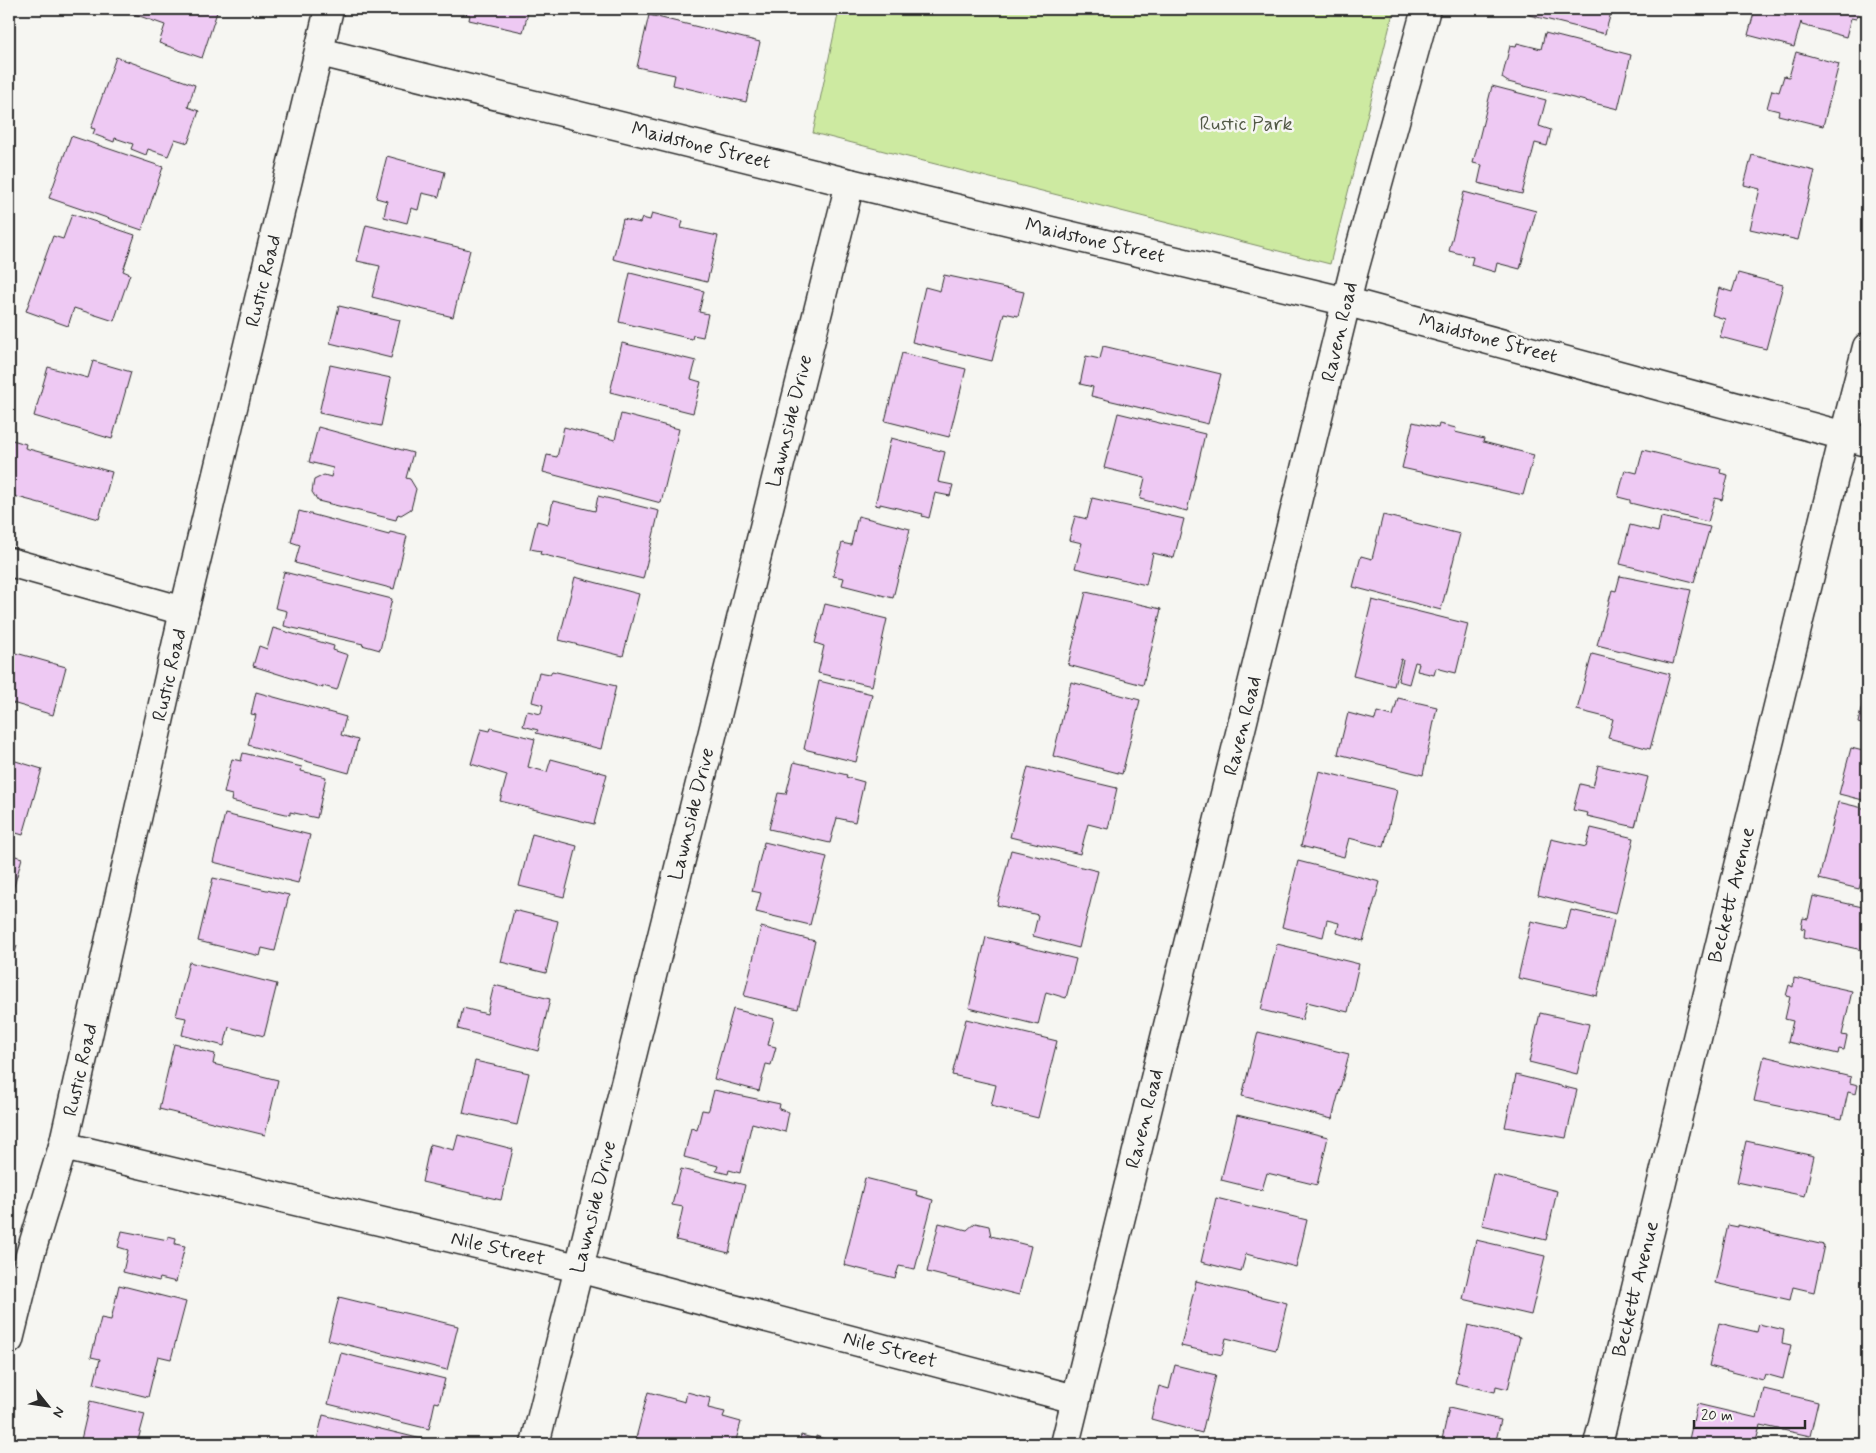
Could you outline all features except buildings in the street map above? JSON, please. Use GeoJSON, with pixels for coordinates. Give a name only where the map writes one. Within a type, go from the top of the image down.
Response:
{"type":"FeatureCollection","features":[{"type":"Feature","properties":{"kind":"street","name":"Rustic Road"},"geometry":{"type":"LineString","coordinates":[[9,1340],[19,1252],[63,1146],[184,611],[329,9]]}},
{"type":"Feature","properties":{"kind":"street","name":"Raven Road"},"geometry":{"type":"LineString","coordinates":[[1065,1444],[1348,302],[1426,9]]}},
{"type":"Feature","properties":{"kind":"street","name":"Maidstone Street"},"geometry":{"type":"LineString","coordinates":[[320,52],[850,183],[1348,302],[1855,439]]}},
{"type":"Feature","properties":{"kind":"street","name":"Lawnside Drive"},"geometry":{"type":"LineString","coordinates":[[535,1444],[850,183]]}},
{"type":"Feature","properties":{"kind":"street","name":"Beckett Avenue"},"geometry":{"type":"LineString","coordinates":[[1598,1444],[1855,439],[1867,347]]}},
{"type":"Feature","properties":{"kind":"street"},"geometry":{"type":"LineString","coordinates":[[9,562],[184,611]]}},
{"type":"Feature","properties":{"kind":"street","name":"Nile Street"},"geometry":{"type":"LineString","coordinates":[[63,1146],[578,1268],[1075,1399]]}},
{"type":"Feature","properties":{"kind":"green space","name":"Rustic Park"},"geometry":{"type":"Polygon","coordinates":[[[816,9],[1394,9],[1330,264],[813,133],[838,15],[816,9]]]}}]}
